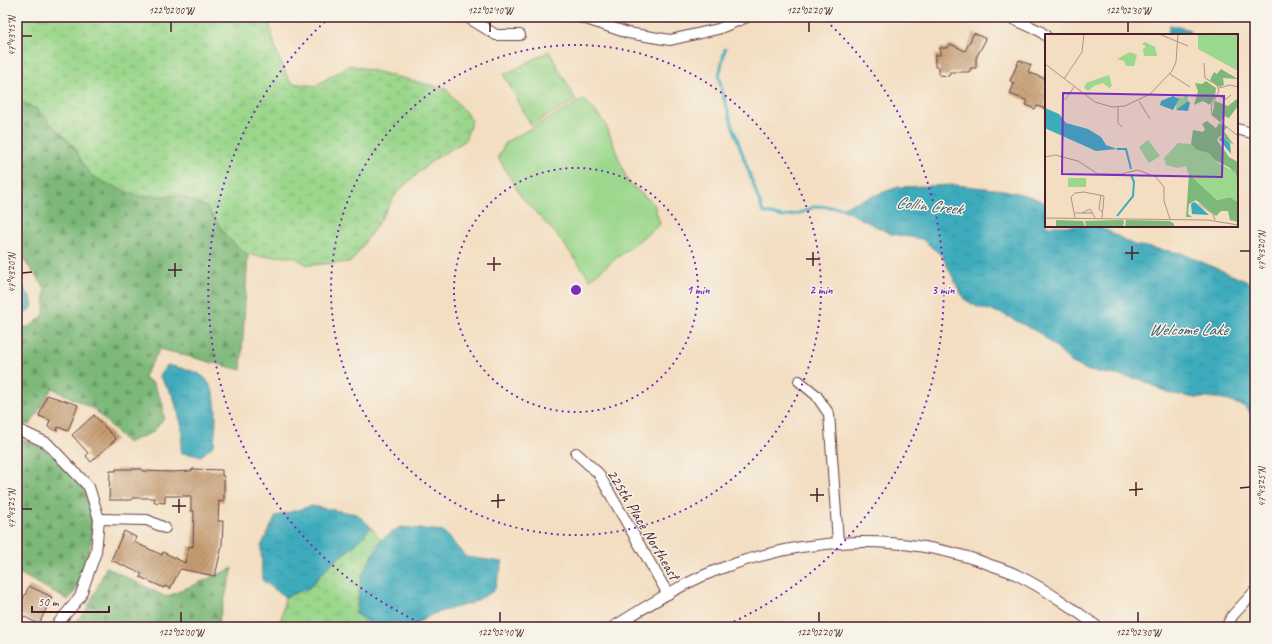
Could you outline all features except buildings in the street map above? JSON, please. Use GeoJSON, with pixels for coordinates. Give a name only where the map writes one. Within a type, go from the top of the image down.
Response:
{"type":"FeatureCollection","features":[{"type":"Feature","properties":{"kind":"street"},"geometry":{"type":"LineString","coordinates":[[467,17],[496,35],[520,35]]}},
{"type":"Feature","properties":{"kind":"street"},"geometry":{"type":"LineString","coordinates":[[580,17],[628,33],[670,40],[718,29],[747,17]]}},
{"type":"Feature","properties":{"kind":"street"},"geometry":{"type":"LineString","coordinates":[[1008,17],[1045,35]]}},
{"type":"Feature","properties":{"kind":"street"},"geometry":{"type":"LineString","coordinates":[[1238,130],[1255,134]]}},
{"type":"Feature","properties":{"kind":"street"},"geometry":{"type":"LineString","coordinates":[[799,381],[816,395],[829,414],[838,542]]}},
{"type":"Feature","properties":{"kind":"street"},"geometry":{"type":"LineString","coordinates":[[17,429],[48,442],[89,487],[99,519],[96,552],[80,597],[54,627]]}},
{"type":"Feature","properties":{"kind":"street","name":"225th Place Northeast"},"geometry":{"type":"LineString","coordinates":[[576,453],[598,473],[668,594]]}},
{"type":"Feature","properties":{"kind":"street"},"geometry":{"type":"LineString","coordinates":[[99,519],[147,520],[165,528]]}},
{"type":"Feature","properties":{"kind":"street"},"geometry":{"type":"LineString","coordinates":[[613,627],[668,594],[698,578],[724,567],[754,557],[804,546],[838,542],[886,543],[926,547],[966,557],[1016,575],[1070,606],[1098,627]]}},
{"type":"Feature","properties":{"kind":"street"},"geometry":{"type":"LineString","coordinates":[[1226,627],[1233,615],[1255,591]]}},
{"type":"Feature","properties":{"kind":"green space"},"geometry":{"type":"Polygon","coordinates":[[[17,17],[262,17],[269,22],[277,54],[291,83],[315,86],[350,65],[446,89],[472,120],[465,141],[433,160],[397,192],[381,219],[351,262],[308,265],[294,257],[256,256],[248,254],[240,249],[226,236],[207,207],[181,196],[139,196],[92,176],[84,166],[74,146],[38,110],[17,99],[17,17]]]}},
{"type":"Feature","properties":{"kind":"green space"},"geometry":{"type":"Polygon","coordinates":[[[549,51],[576,100],[531,125],[504,75],[549,51]]]}},
{"type":"Feature","properties":{"kind":"green space"},"geometry":{"type":"Polygon","coordinates":[[[17,99],[38,110],[74,147],[84,166],[92,176],[139,196],[181,196],[207,207],[226,236],[248,254],[241,370],[160,349],[143,378],[153,383],[163,404],[164,419],[153,432],[127,443],[95,410],[52,388],[30,425],[17,421],[17,326],[25,327],[32,325],[44,314],[45,288],[17,251],[17,99]]]}},
{"type":"Feature","properties":{"kind":"green space"},"geometry":{"type":"Polygon","coordinates":[[[584,99],[605,123],[628,182],[654,204],[660,224],[590,279],[557,235],[522,198],[498,157],[506,142],[584,99]]]}},
{"type":"Feature","properties":{"kind":"green space"},"geometry":{"type":"Polygon","coordinates":[[[17,438],[54,454],[85,491],[92,521],[91,543],[77,589],[68,600],[17,572],[17,438]]]}},
{"type":"Feature","properties":{"kind":"green space"},"geometry":{"type":"Polygon","coordinates":[[[371,527],[381,540],[362,575],[356,613],[372,626],[332,627],[323,623],[320,627],[280,627],[285,597],[309,588],[331,564],[356,544],[371,527]]]}},
{"type":"Feature","properties":{"kind":"green space"},"geometry":{"type":"Polygon","coordinates":[[[106,567],[166,597],[233,568],[217,627],[69,627],[86,611],[106,567]]]}},
{"type":"Feature","properties":{"kind":"water"},"geometry":{"type":"Polygon","coordinates":[[[1170,25],[1191,30],[1189,34],[1168,34],[1170,25]]]}},
{"type":"Feature","properties":{"kind":"water","name":"Welcome Lake"},"geometry":{"type":"Polygon","coordinates":[[[956,185],[1004,190],[1029,196],[1045,203],[1045,227],[1101,227],[1134,245],[1181,253],[1255,285],[1255,418],[1243,406],[1220,398],[1196,398],[1168,393],[1140,379],[1089,371],[1071,362],[1041,334],[1003,314],[977,307],[964,299],[942,256],[922,239],[891,234],[840,208],[898,187],[956,185]]]}},
{"type":"Feature","properties":{"kind":"water"},"geometry":{"type":"Polygon","coordinates":[[[17,280],[31,297],[33,307],[23,315],[17,315],[17,280]]]}},
{"type":"Feature","properties":{"kind":"water"},"geometry":{"type":"Polygon","coordinates":[[[167,365],[195,372],[204,377],[210,384],[216,414],[214,445],[201,456],[181,453],[182,427],[173,396],[159,376],[167,365]]]}},
{"type":"Feature","properties":{"kind":"water"},"geometry":{"type":"Polygon","coordinates":[[[311,506],[357,514],[371,527],[356,544],[331,564],[309,588],[285,597],[262,580],[261,546],[276,516],[311,506]]]}},
{"type":"Feature","properties":{"kind":"water"},"geometry":{"type":"Polygon","coordinates":[[[400,527],[443,531],[466,557],[503,562],[494,591],[472,603],[433,614],[411,627],[372,626],[356,613],[362,575],[381,540],[400,527]]]}},
{"type":"Feature","properties":{"kind":"waterway","name":"Collin Creek"},"geometry":{"type":"LineString","coordinates":[[725,49],[719,76],[722,92],[763,212],[783,217],[803,212],[816,206],[844,208]]}}]}
